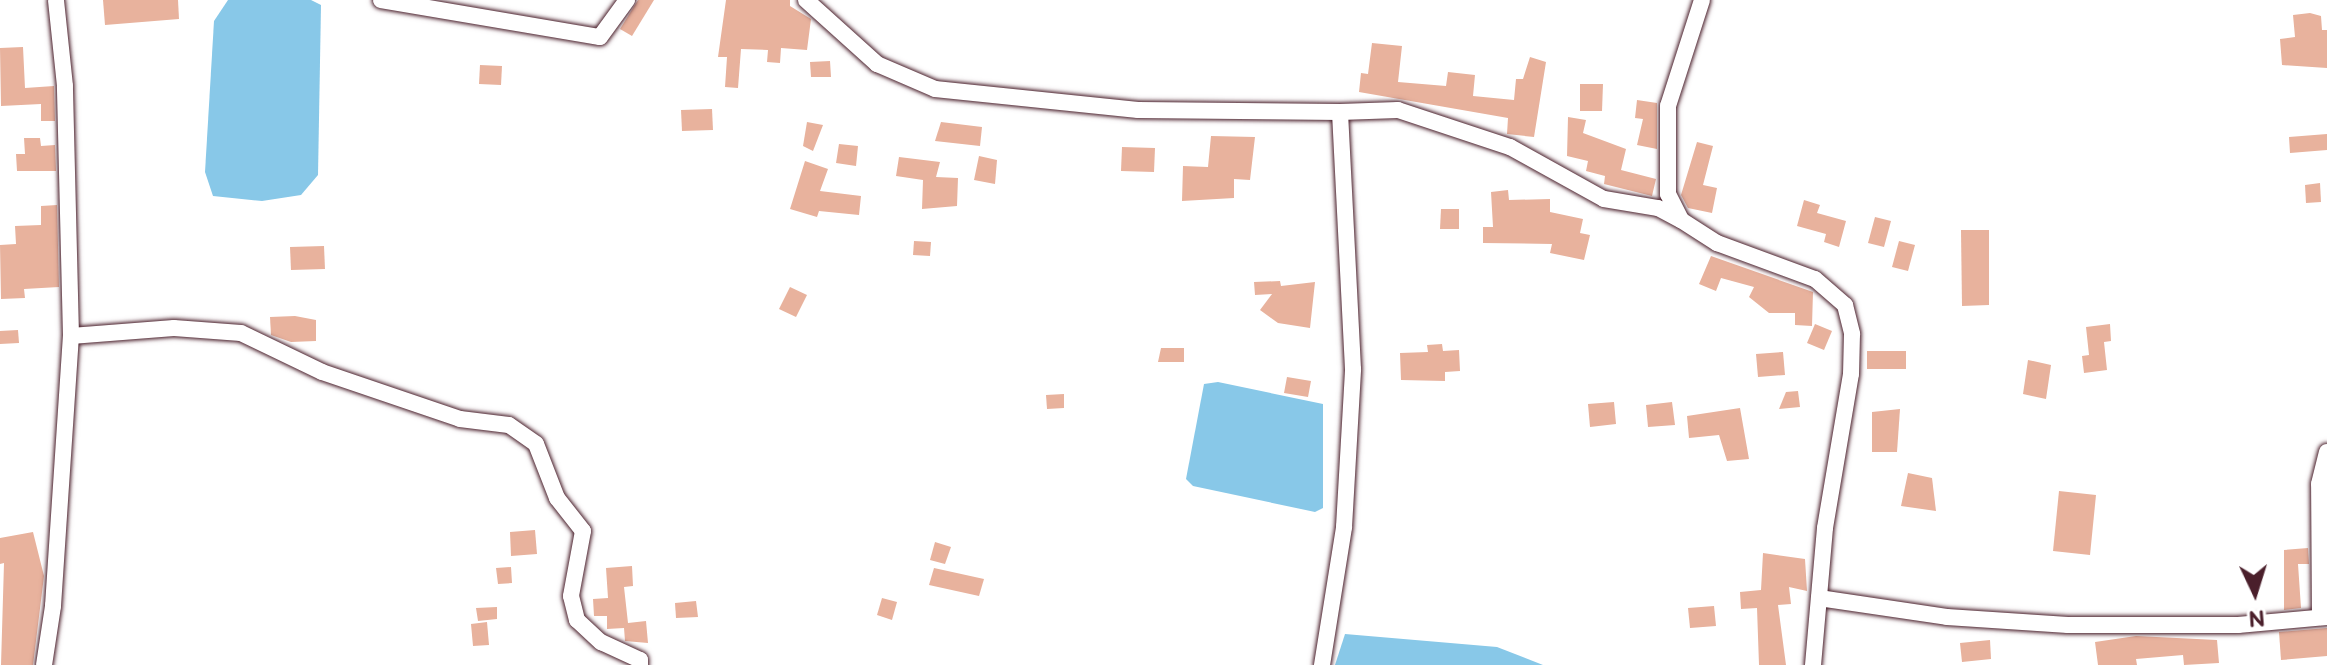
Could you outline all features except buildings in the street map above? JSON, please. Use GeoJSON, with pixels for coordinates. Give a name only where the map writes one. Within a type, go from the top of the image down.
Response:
{"type":"FeatureCollection","features":[{"type":"Feature","properties":{"kind":"street"},"geometry":{"type":"LineString","coordinates":[[44,665],[53,606],[71,336],[65,86],[56,0]]}},
{"type":"Feature","properties":{"kind":"street"},"geometry":{"type":"LineString","coordinates":[[381,0],[600,37],[627,0]]}},
{"type":"Feature","properties":{"kind":"street"},"geometry":{"type":"LineString","coordinates":[[806,0],[877,64],[935,89],[1138,110],[1398,110],[1510,147],[1604,199],[1658,208],[1717,243],[1815,279],[1845,305],[1852,334],[1851,374],[1819,598],[1813,665]]}},
{"type":"Feature","properties":{"kind":"street"},"geometry":{"type":"LineString","coordinates":[[1681,220],[1668,194],[1668,106],[1702,0]]}},
{"type":"Feature","properties":{"kind":"street"},"geometry":{"type":"LineString","coordinates":[[1322,665],[1344,527],[1353,369],[1340,112]]}},
{"type":"Feature","properties":{"kind":"street"},"geometry":{"type":"LineString","coordinates":[[71,336],[174,328],[241,333],[322,372],[460,419],[509,425],[536,444],[557,498],[583,531],[571,596],[577,620],[601,642],[640,660],[640,665]]}},
{"type":"Feature","properties":{"kind":"street"},"geometry":{"type":"LineString","coordinates":[[1819,598],[1947,617],[2068,625],[2238,625],[2324,617],[2319,484],[2327,452]]}},
{"type":"Feature","properties":{"kind":"water"},"geometry":{"type":"Polygon","coordinates":[[[228,0],[311,0],[321,5],[318,175],[301,195],[262,201],[213,196],[205,172],[214,21],[228,0]]]}},
{"type":"Feature","properties":{"kind":"water"},"geometry":{"type":"Polygon","coordinates":[[[1218,382],[1323,404],[1323,508],[1315,512],[1193,486],[1186,479],[1204,384],[1218,382]]]}},
{"type":"Feature","properties":{"kind":"water"},"geometry":{"type":"Polygon","coordinates":[[[1345,634],[1497,647],[1543,665],[1335,665],[1345,634]]]}}]}
